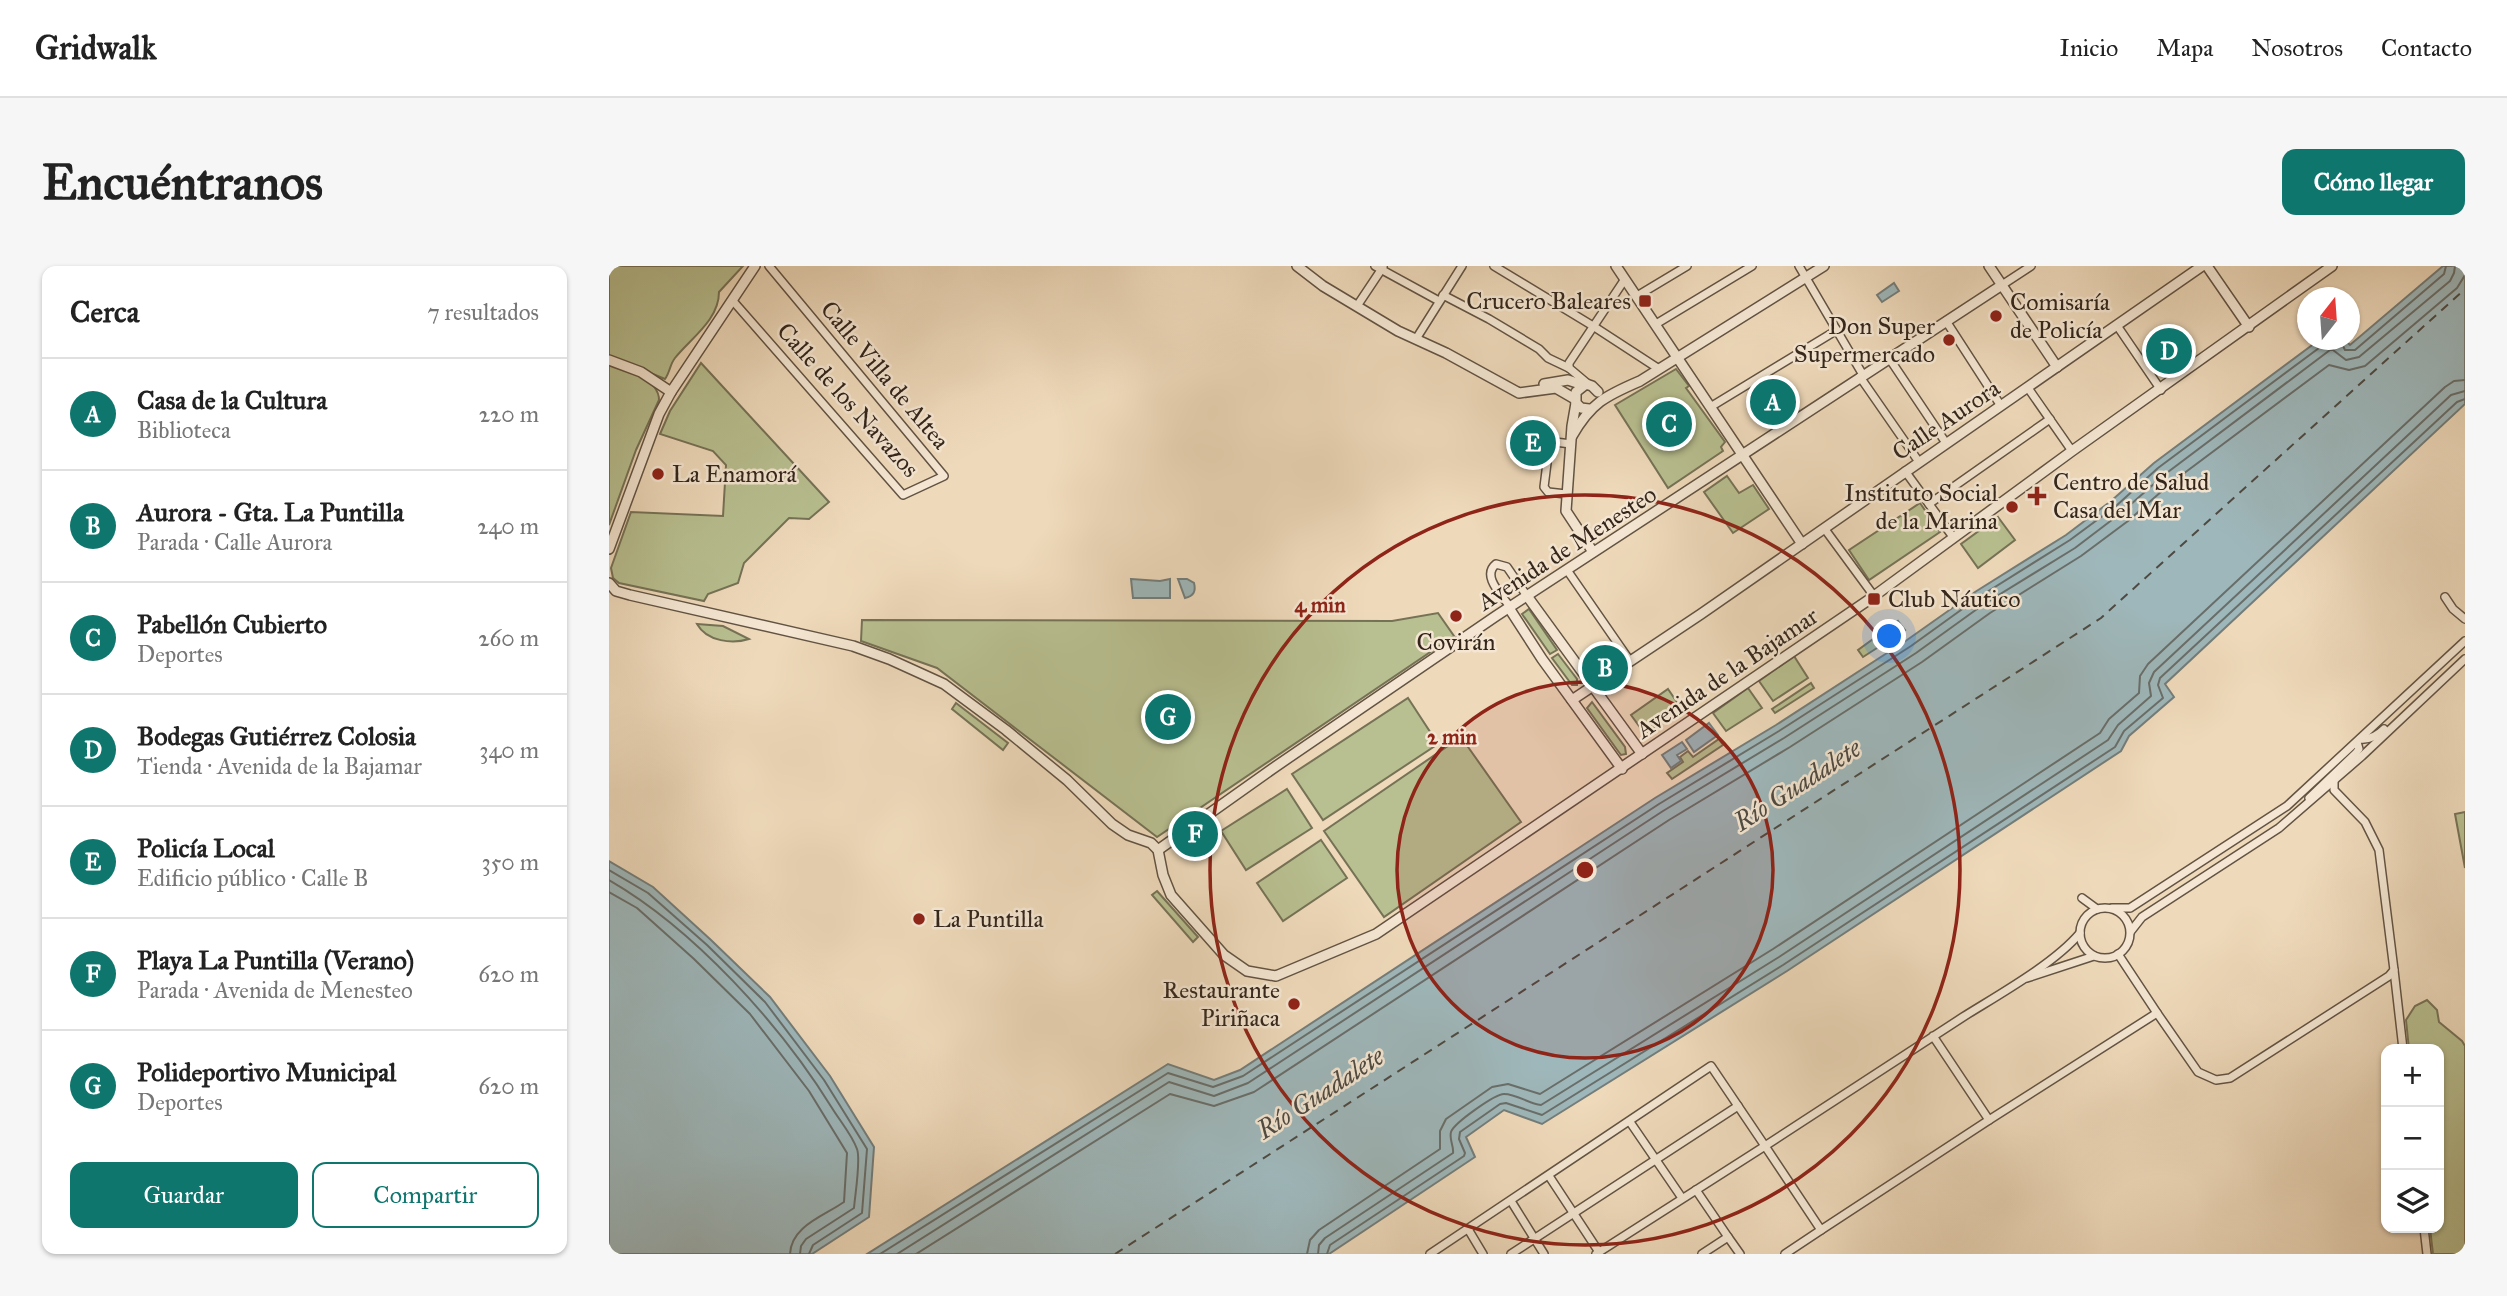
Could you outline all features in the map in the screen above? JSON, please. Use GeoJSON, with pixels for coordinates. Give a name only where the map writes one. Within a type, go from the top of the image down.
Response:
{"type":"FeatureCollection","features":[{"type":"Feature","properties":{"kind":"street"},"geometry":{"type":"LineString","coordinates":[[609,549],[659,414],[755,266]]}},
{"type":"Feature","properties":{"kind":"street","name":"Calle Villa de Altea"},"geometry":{"type":"LineString","coordinates":[[769,266],[944,476]]}},
{"type":"Feature","properties":{"kind":"street"},"geometry":{"type":"LineString","coordinates":[[1297,266],[1323,286],[1357,306],[1519,393],[1556,388],[1581,408],[1593,406],[1619,390],[1640,382],[1824,266]]}},
{"type":"Feature","properties":{"kind":"street"},"geometry":{"type":"LineString","coordinates":[[1416,339],[1462,266]]}},
{"type":"Feature","properties":{"kind":"street"},"geometry":{"type":"LineString","coordinates":[[1494,266],[1659,369]]}},
{"type":"Feature","properties":{"kind":"street"},"geometry":{"type":"LineString","coordinates":[[1616,266],[1802,544]]}},
{"type":"Feature","properties":{"kind":"street"},"geometry":{"type":"LineString","coordinates":[[1637,296],[1686,266]]}},
{"type":"Feature","properties":{"kind":"street"},"geometry":{"type":"LineString","coordinates":[[1656,324],[1752,266]]}},
{"type":"Feature","properties":{"kind":"street"},"geometry":{"type":"LineString","coordinates":[[1799,266],[1862,376],[1919,462]]}},
{"type":"Feature","properties":{"kind":"street"},"geometry":{"type":"LineString","coordinates":[[1989,266],[2057,367]]}},
{"type":"Feature","properties":{"kind":"street"},"geometry":{"type":"LineString","coordinates":[[2002,285],[2031,266]]}},
{"type":"Feature","properties":{"kind":"street","name":"Calle Aurora"},"geometry":{"type":"LineString","coordinates":[[1572,700],[2202,266]]}},
{"type":"Feature","properties":{"kind":"street"},"geometry":{"type":"LineString","coordinates":[[2207,266],[2249,327]]}},
{"type":"Feature","properties":{"kind":"street","name":"Avenida de la Bajamar"},"geometry":{"type":"LineString","coordinates":[[1158,850],[1163,875],[1171,895],[1224,955],[1247,971],[1276,975],[1376,934],[1874,596],[2332,266]]}},
{"type":"Feature","properties":{"kind":"street"},"geometry":{"type":"LineString","coordinates":[[1357,306],[1380,267],[1489,319],[1539,349],[1548,358],[1569,368],[1586,385]]}},
{"type":"Feature","properties":{"kind":"street"},"geometry":{"type":"LineString","coordinates":[[1569,368],[1569,363],[1625,279]]}},
{"type":"Feature","properties":{"kind":"street","name":"Avenida de Menesteo"},"geometry":{"type":"LineString","coordinates":[[1158,850],[1275,767],[1567,569],[2002,285]]}},
{"type":"Feature","properties":{"kind":"street","name":"Calle de los Navazos"},"geometry":{"type":"LineString","coordinates":[[733,301],[903,495],[944,476]]}},
{"type":"Feature","properties":{"kind":"street"},"geometry":{"type":"LineString","coordinates":[[1946,321],[2001,406]]}},
{"type":"Feature","properties":{"kind":"street"},"geometry":{"type":"LineString","coordinates":[[2117,327],[2161,390]]}},
{"type":"Feature","properties":{"kind":"street"},"geometry":{"type":"LineString","coordinates":[[1712,406],[1837,330]]}},
{"type":"Feature","properties":{"kind":"street"},"geometry":{"type":"LineString","coordinates":[[1889,358],[1946,443]]}},
{"type":"Feature","properties":{"kind":"street"},"geometry":{"type":"LineString","coordinates":[[609,360],[641,372],[671,392]]}},
{"type":"Feature","properties":{"kind":"street"},"geometry":{"type":"LineString","coordinates":[[1519,393],[1543,384],[1568,380],[1598,392],[1619,390]]}},
{"type":"Feature","properties":{"kind":"street"},"geometry":{"type":"LineString","coordinates":[[1586,385],[1577,389],[1575,401],[1566,511],[1593,552]]}},
{"type":"Feature","properties":{"kind":"street"},"geometry":{"type":"LineString","coordinates":[[2028,388],[2072,451]]}},
{"type":"Feature","properties":{"kind":"street"},"geometry":{"type":"LineString","coordinates":[[1572,440],[1593,406],[1598,392]]}},
{"type":"Feature","properties":{"kind":"street"},"geometry":{"type":"LineString","coordinates":[[1929,504],[2050,419]]}},
{"type":"Feature","properties":{"kind":"street"},"geometry":{"type":"LineString","coordinates":[[1566,494],[1548,492],[1544,487],[1549,447],[1555,442],[1572,440]]}},
{"type":"Feature","properties":{"kind":"street"},"geometry":{"type":"LineString","coordinates":[[1905,471],[1954,537]]}},
{"type":"Feature","properties":{"kind":"street"},"geometry":{"type":"LineString","coordinates":[[1824,528],[1874,596]]}},
{"type":"Feature","properties":{"kind":"street"},"geometry":{"type":"LineString","coordinates":[[1622,769],[1542,659],[1492,582],[1492,566],[1496,564],[1507,567],[1642,754]]}},
{"type":"Feature","properties":{"kind":"street"},"geometry":{"type":"LineString","coordinates":[[1567,569],[1630,661]]}},
{"type":"Feature","properties":{"kind":"street"},"geometry":{"type":"LineString","coordinates":[[610,584],[616,591],[630,595],[853,646],[917,670],[944,684],[1006,730],[1067,780],[1112,824],[1128,835],[1151,843],[1158,850]]}},
{"type":"Feature","properties":{"kind":"street"},"geometry":{"type":"LineString","coordinates":[[2112,908],[2122,913],[2128,921],[2131,931],[2129,942],[2118,954],[2104,958],[2094,956],[2085,949],[2080,939],[2087,915],[2097,909],[2112,908],[2130,908],[2287,806],[2465,641]]}},
{"type":"Feature","properties":{"kind":"street"},"geometry":{"type":"LineString","coordinates":[[2358,740],[2366,740],[2379,734],[2465,653]]}},
{"type":"Feature","properties":{"kind":"street"},"geometry":{"type":"LineString","coordinates":[[2131,931],[2143,917],[2279,828],[2334,781],[2465,659]]}},
{"type":"Feature","properties":{"kind":"street"},"geometry":{"type":"LineString","coordinates":[[2279,828],[2359,749],[2358,740]]}},
{"type":"Feature","properties":{"kind":"street"},"geometry":{"type":"LineString","coordinates":[[2334,781],[2334,790],[2365,822],[2379,849],[2402,1044]]}},
{"type":"Feature","properties":{"kind":"street"},"geometry":{"type":"LineString","coordinates":[[2087,915],[2082,898],[2097,909]]}},
{"type":"Feature","properties":{"kind":"street"},"geometry":{"type":"LineString","coordinates":[[1549,1176],[1597,1253],[2020,980],[2069,946],[2080,933]]}},
{"type":"Feature","properties":{"kind":"street"},"geometry":{"type":"LineString","coordinates":[[2118,954],[2198,1072],[2216,1080],[2230,1078],[2370,989],[2394,970]]}},
{"type":"Feature","properties":{"kind":"street"},"geometry":{"type":"LineString","coordinates":[[2020,980],[2094,956]]}},
{"type":"Feature","properties":{"kind":"street"},"geometry":{"type":"LineString","coordinates":[[1785,1254],[2157,1013]]}},
{"type":"Feature","properties":{"kind":"street"},"geometry":{"type":"LineString","coordinates":[[1933,1036],[1989,1120]]}},
{"type":"Feature","properties":{"kind":"street"},"geometry":{"type":"LineString","coordinates":[[1430,1254],[1711,1066],[1821,1230]]}},
{"type":"Feature","properties":{"kind":"street"},"geometry":{"type":"LineString","coordinates":[[1511,1254],[1738,1106]]}},
{"type":"Feature","properties":{"kind":"street"},"geometry":{"type":"LineString","coordinates":[[1630,1122],[1682,1198]]}},
{"type":"Feature","properties":{"kind":"street"},"geometry":{"type":"LineString","coordinates":[[1696,1189],[1740,1254]]}},
{"type":"Feature","properties":{"kind":"street"},"geometry":{"type":"LineString","coordinates":[[1511,1201],[1543,1254]]}},
{"type":"Feature","properties":{"kind":"street"},"geometry":{"type":"LineString","coordinates":[[1468,1229],[1483,1254]]}},
{"type":"Feature","properties":{"kind":"street"},"geometry":{"type":"LineString","coordinates":[[2425,1233],[2427,1254]]}},
{"type":"Feature","properties":{"kind":"street"},"geometry":{"type":"LineString","coordinates":[[1702,1254],[1728,1237]]}},
{"type":"Feature","properties":{"kind":"green space"},"geometry":{"type":"Polygon","coordinates":[[[609,266],[743,266],[719,292],[718,302],[709,320],[675,358],[665,379],[609,356],[609,266]]]}},
{"type":"Feature","properties":{"kind":"green space"},"geometry":{"type":"Polygon","coordinates":[[[701,363],[829,502],[809,519],[789,518],[744,563],[738,583],[708,594],[704,601],[619,583],[613,578],[611,568],[631,512],[723,516],[726,465],[713,451],[660,434],[670,411],[701,363]]]}},
{"type":"Feature","properties":{"kind":"green space"},"geometry":{"type":"Polygon","coordinates":[[[609,364],[648,381],[654,386],[659,400],[636,450],[609,525],[609,364]]]}},
{"type":"Feature","properties":{"kind":"green space"},"geometry":{"type":"Polygon","coordinates":[[[1676,369],[1689,386],[1686,388],[1725,442],[1721,447],[1723,451],[1668,488],[1615,405],[1676,369]]]}},
{"type":"Feature","properties":{"kind":"green space"},"geometry":{"type":"Polygon","coordinates":[[[1727,476],[1739,493],[1753,485],[1769,509],[1733,533],[1704,492],[1727,476]]]}},
{"type":"Feature","properties":{"kind":"green space"},"geometry":{"type":"Polygon","coordinates":[[[1920,503],[1940,532],[1869,580],[1849,550],[1920,503]]]}},
{"type":"Feature","properties":{"kind":"green space"},"geometry":{"type":"Polygon","coordinates":[[[1998,517],[2015,540],[1978,568],[1961,544],[1998,517]]]}},
{"type":"Feature","properties":{"kind":"green space"},"geometry":{"type":"Polygon","coordinates":[[[1529,609],[1557,650],[1550,654],[1522,614],[1529,609]]]}},
{"type":"Feature","properties":{"kind":"green space"},"geometry":{"type":"Polygon","coordinates":[[[1438,613],[1454,636],[1157,837],[937,668],[861,641],[862,620],[1392,621],[1438,613]]]}},
{"type":"Feature","properties":{"kind":"green space"},"geometry":{"type":"Polygon","coordinates":[[[1898,621],[1905,630],[1863,657],[1858,650],[1898,621]]]}},
{"type":"Feature","properties":{"kind":"green space"},"geometry":{"type":"Polygon","coordinates":[[[697,624],[723,626],[749,639],[736,641],[714,638],[707,635],[697,624]]]}},
{"type":"Feature","properties":{"kind":"green space"},"geometry":{"type":"Polygon","coordinates":[[[1558,654],[1577,679],[1577,685],[1572,685],[1552,658],[1558,654]]]}},
{"type":"Feature","properties":{"kind":"green space"},"geometry":{"type":"Polygon","coordinates":[[[1794,656],[1808,678],[1773,701],[1759,681],[1794,656]]]}},
{"type":"Feature","properties":{"kind":"green space"},"geometry":{"type":"Polygon","coordinates":[[[1811,683],[1814,688],[1775,713],[1772,709],[1811,683]]]}},
{"type":"Feature","properties":{"kind":"green space"},"geometry":{"type":"Polygon","coordinates":[[[1748,688],[1762,708],[1726,731],[1713,713],[1748,688]]]}},
{"type":"Feature","properties":{"kind":"green space"},"geometry":{"type":"Polygon","coordinates":[[[1668,689],[1681,708],[1645,734],[1631,715],[1668,689]]]}},
{"type":"Feature","properties":{"kind":"green space"},"geometry":{"type":"Polygon","coordinates":[[[1408,698],[1438,744],[1323,820],[1292,774],[1408,698]]]}},
{"type":"Feature","properties":{"kind":"green space"},"geometry":{"type":"Polygon","coordinates":[[[1592,702],[1625,747],[1626,754],[1621,755],[1587,708],[1592,702]]]}},
{"type":"Feature","properties":{"kind":"green space"},"geometry":{"type":"Polygon","coordinates":[[[956,703],[1008,743],[1003,750],[952,709],[956,703]]]}},
{"type":"Feature","properties":{"kind":"green space"},"geometry":{"type":"Polygon","coordinates":[[[1461,737],[1521,822],[1384,917],[1324,831],[1461,737]]]}},
{"type":"Feature","properties":{"kind":"green space"},"geometry":{"type":"Polygon","coordinates":[[[1719,739],[1723,745],[1672,779],[1667,773],[1683,762],[1680,757],[1688,751],[1693,757],[1719,739]]]}},
{"type":"Feature","properties":{"kind":"green space"},"geometry":{"type":"Polygon","coordinates":[[[1287,789],[1312,828],[1246,870],[1221,831],[1287,789]]]}},
{"type":"Feature","properties":{"kind":"green space"},"geometry":{"type":"Polygon","coordinates":[[[2465,812],[2465,868],[2455,814],[2465,812]]]}},
{"type":"Feature","properties":{"kind":"green space"},"geometry":{"type":"Polygon","coordinates":[[[1321,840],[1347,878],[1283,921],[1257,883],[1321,840]]]}},
{"type":"Feature","properties":{"kind":"green space"},"geometry":{"type":"Polygon","coordinates":[[[1157,891],[1198,937],[1193,942],[1152,895],[1157,891]]]}},
{"type":"Feature","properties":{"kind":"green space"},"geometry":{"type":"Polygon","coordinates":[[[2427,1000],[2437,1010],[2439,1022],[2465,1046],[2465,1254],[2433,1254],[2431,1233],[2444,1233],[2444,1044],[2408,1044],[2406,1020],[2415,1006],[2427,1000]]]}},
{"type":"Feature","properties":{"kind":"water","name":"Río Guadalete"},"geometry":{"type":"Polygon","coordinates":[[[2443,266],[2465,266],[2465,404],[2165,684],[2174,697],[2129,736],[2121,751],[1787,971],[1542,1124],[1504,1110],[1466,1137],[1475,1157],[1329,1254],[867,1254],[1168,1064],[1214,1080],[1240,1070],[1655,798],[1776,725],[1907,640],[1975,592],[2066,535],[2111,501],[2154,463],[2306,350],[2360,350],[2360,337],[2443,266]]]}},
{"type":"Feature","properties":{"kind":"water"},"geometry":{"type":"Polygon","coordinates":[[[1894,283],[1899,291],[1882,302],[1877,295],[1894,283]]]}},
{"type":"Feature","properties":{"kind":"water"},"geometry":{"type":"Polygon","coordinates":[[[1131,579],[1170,579],[1170,598],[1133,598],[1131,579]]]}},
{"type":"Feature","properties":{"kind":"water"},"geometry":{"type":"Polygon","coordinates":[[[1178,579],[1187,579],[1194,583],[1192,594],[1185,598],[1178,579]]]}},
{"type":"Feature","properties":{"kind":"water"},"geometry":{"type":"Polygon","coordinates":[[[1709,723],[1718,735],[1694,752],[1686,740],[1709,723]]]}},
{"type":"Feature","properties":{"kind":"water"},"geometry":{"type":"Polygon","coordinates":[[[1682,742],[1687,749],[1677,755],[1681,761],[1671,768],[1662,755],[1682,742]]]}},
{"type":"Feature","properties":{"kind":"water"},"geometry":{"type":"Polygon","coordinates":[[[609,861],[653,887],[770,997],[830,1076],[874,1147],[869,1217],[812,1254],[609,1254],[609,861]]]}},
{"type":"Feature","properties":{"kind":"ferry route"},"geometry":{"type":"LineString","coordinates":[[1115,1254],[2101,618],[2465,289]]}},
{"type":"Feature","properties":{"kind":"place","name":"Crucero Baleares"},"geometry":{"type":"Point","coordinates":[1645,301]}},
{"type":"Feature","properties":{"kind":"place","name":"Comisaría de Policía"},"geometry":{"type":"Point","coordinates":[1996,316]}},
{"type":"Feature","properties":{"kind":"place","name":"Don Super Supermercado"},"geometry":{"type":"Point","coordinates":[1949,340]}},
{"type":"Feature","properties":{"kind":"place","name":"Bodegas Gutiérrez Colosia"},"geometry":{"type":"Point","coordinates":[2169,351]}},
{"type":"Feature","properties":{"kind":"place","name":"Casa de la Cultura"},"geometry":{"type":"Point","coordinates":[1773,402]}},
{"type":"Feature","properties":{"kind":"place","name":"Pabellón Cubierto"},"geometry":{"type":"Point","coordinates":[1669,424]}},
{"type":"Feature","properties":{"kind":"place","name":"Policía Local"},"geometry":{"type":"Point","coordinates":[1533,443]}},
{"type":"Feature","properties":{"kind":"place","name":"La Enamorá"},"geometry":{"type":"Point","coordinates":[658,474]}},
{"type":"Feature","properties":{"kind":"place","name":"Centro de Salud Casa del Mar"},"geometry":{"type":"Point","coordinates":[2037,496]}},
{"type":"Feature","properties":{"kind":"place","name":"Instituto Social de la Marina"},"geometry":{"type":"Point","coordinates":[2012,507]}},
{"type":"Feature","properties":{"kind":"place","name":"Club Náutico"},"geometry":{"type":"Point","coordinates":[1874,599]}},
{"type":"Feature","properties":{"kind":"place","name":"Covirán"},"geometry":{"type":"Point","coordinates":[1456,616]}},
{"type":"Feature","properties":{"kind":"place","name":"Aurora - Gta. La Puntilla"},"geometry":{"type":"Point","coordinates":[1605,668]}},
{"type":"Feature","properties":{"kind":"place","name":"Polideportivo Municipal"},"geometry":{"type":"Point","coordinates":[1168,717]}},
{"type":"Feature","properties":{"kind":"place","name":"Playa La Puntilla (Verano)"},"geometry":{"type":"Point","coordinates":[1195,834]}},
{"type":"Feature","properties":{"kind":"place","name":"La Puntilla"},"geometry":{"type":"Point","coordinates":[919,919]}},
{"type":"Feature","properties":{"kind":"place","name":"Restaurante Piriñaca"},"geometry":{"type":"Point","coordinates":[1294,1004]}}]}
